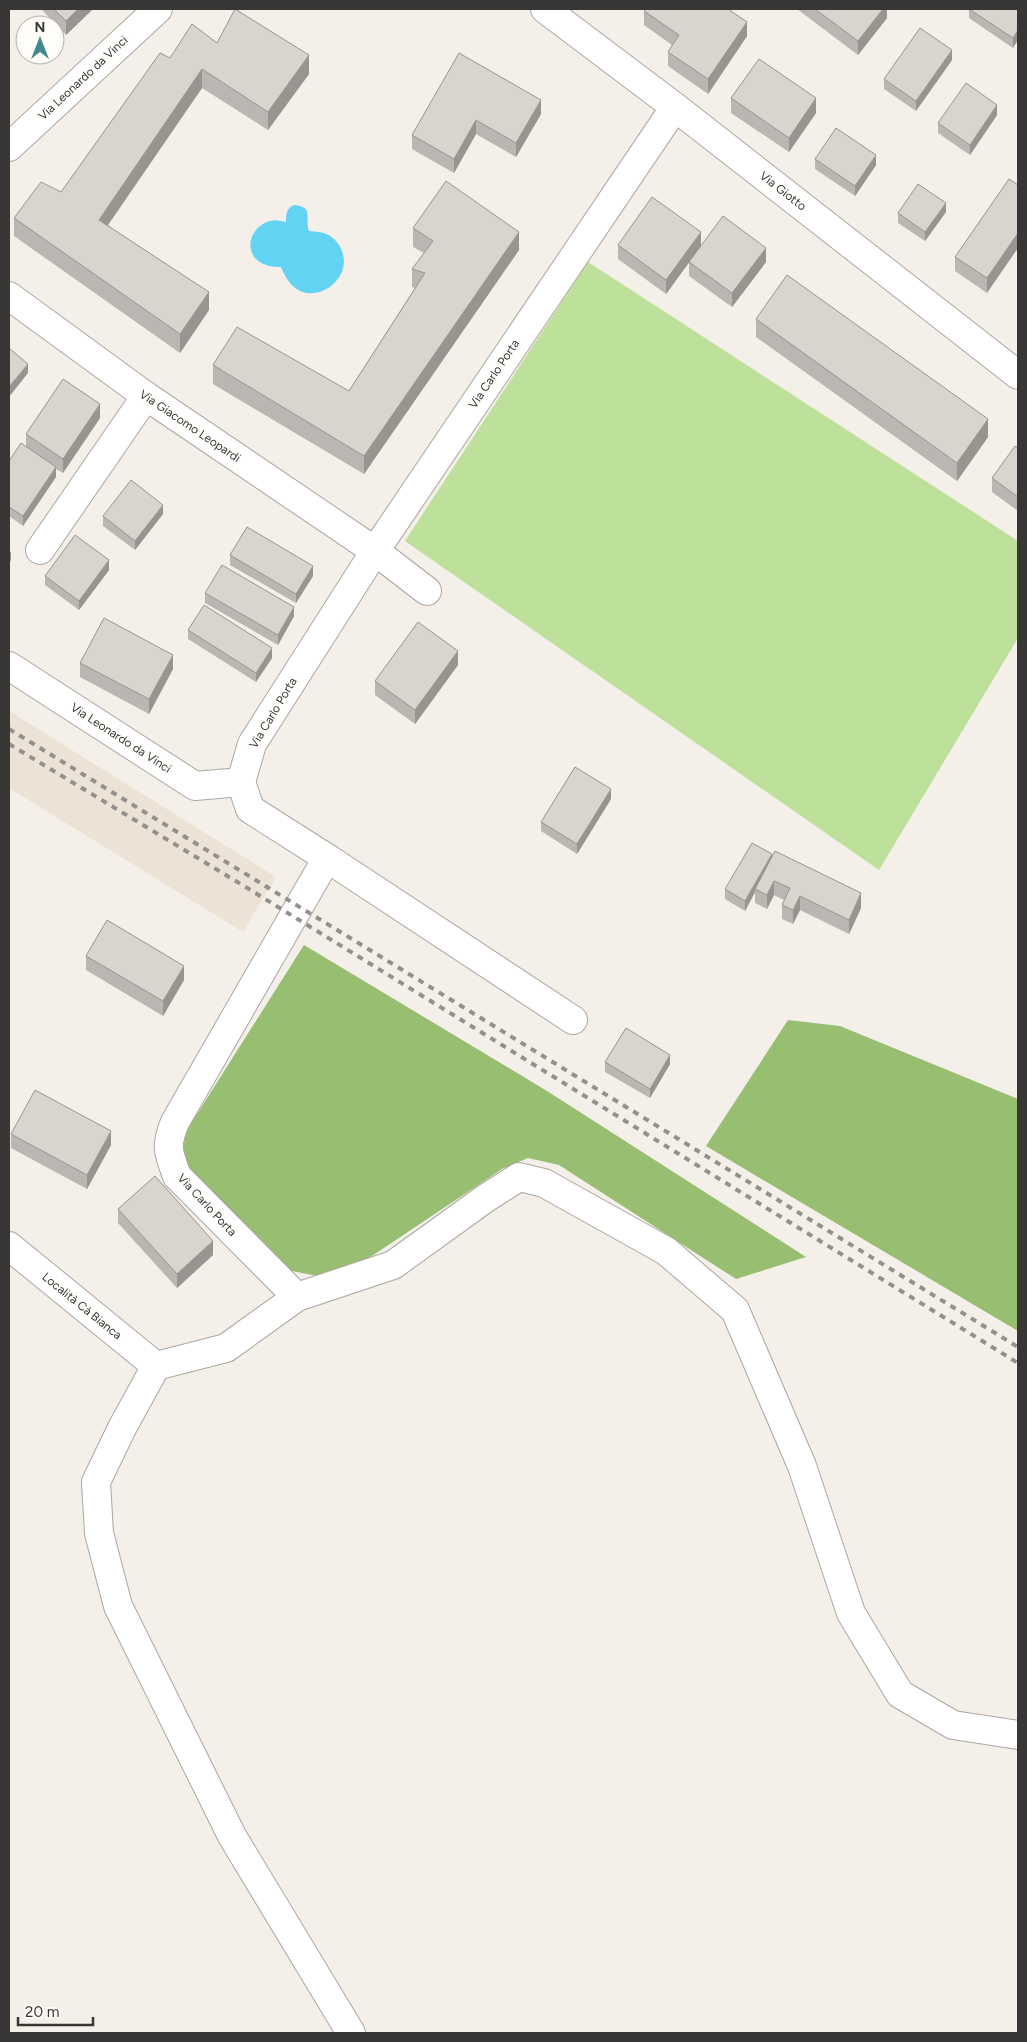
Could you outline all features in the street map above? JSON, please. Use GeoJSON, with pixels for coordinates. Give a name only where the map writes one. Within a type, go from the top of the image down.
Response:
{"type":"FeatureCollection","features":[{"type":"Feature","properties":{"kind":"street","name":"Via Leonardo da Vinci"},"geometry":{"type":"LineString","coordinates":[[9,147],[158,9]]}},
{"type":"Feature","properties":{"kind":"street","name":"Via Giotto"},"geometry":{"type":"LineString","coordinates":[[545,9],[675,107],[1018,375]]}},
{"type":"Feature","properties":{"kind":"street","name":"Via Carlo Porta"},"geometry":{"type":"LineString","coordinates":[[241,782],[252,744],[375,551],[675,107]]}},
{"type":"Feature","properties":{"kind":"street","name":"Via Giacomo Leopardi"},"geometry":{"type":"LineString","coordinates":[[9,296],[146,396],[375,551],[427,591]]}},
{"type":"Feature","properties":{"kind":"street"},"geometry":{"type":"LineString","coordinates":[[40,550],[146,396]]}},
{"type":"Feature","properties":{"kind":"street","name":"Via Leonardo da Vinci"},"geometry":{"type":"LineString","coordinates":[[9,666],[195,786],[241,782]]}},
{"type":"Feature","properties":{"kind":"street"},"geometry":{"type":"LineString","coordinates":[[241,782],[250,809],[573,1020]]}},
{"type":"Feature","properties":{"kind":"street","name":"Via Carlo Porta"},"geometry":{"type":"LineString","coordinates":[[297,1297],[178,1176],[170,1156],[168,1139],[174,1122],[327,858]]}},
{"type":"Feature","properties":{"kind":"street"},"geometry":{"type":"LineString","coordinates":[[351,2033],[232,1836],[118,1606],[99,1533],[96,1482],[122,1428],[156,1366],[226,1348],[297,1297],[393,1265],[486,1198],[519,1178],[544,1183],[666,1251],[735,1310],[802,1466],[851,1613],[900,1694],[952,1725],[1018,1735]]}},
{"type":"Feature","properties":{"kind":"street","name":"Località Cà Bianca"},"geometry":{"type":"LineString","coordinates":[[9,1246],[156,1366]]}},
{"type":"Feature","properties":{"kind":"shaded area"},"geometry":{"type":"Polygon","coordinates":[[[9,711],[276,877],[243,932],[9,788],[9,711]]]}},
{"type":"Feature","properties":{"kind":"green space"},"geometry":{"type":"Polygon","coordinates":[[[588,262],[1018,541],[1018,638],[879,870],[405,541],[588,262]]]}},
{"type":"Feature","properties":{"kind":"green space"},"geometry":{"type":"Polygon","coordinates":[[[304,945],[547,1091],[806,1257],[736,1279],[559,1165],[528,1158],[502,1169],[354,1268],[317,1276],[287,1270],[191,1175],[183,1153],[185,1133],[304,945]]]}},
{"type":"Feature","properties":{"kind":"green space"},"geometry":{"type":"Polygon","coordinates":[[[788,1020],[840,1026],[1018,1099],[1018,1331],[706,1146],[788,1020]]]}},
{"type":"Feature","properties":{"kind":"water"},"geometry":{"type":"Polygon","coordinates":[[[294,205],[300,206],[307,211],[309,231],[330,236],[339,245],[343,257],[343,267],[339,277],[323,291],[303,292],[292,285],[281,267],[261,263],[252,253],[250,247],[252,236],[259,226],[272,220],[286,222],[287,212],[294,205]]]}},
{"type":"Feature","properties":{"kind":"building"},"geometry":{"type":"Polygon","coordinates":[[[54,9],[78,9],[66,21],[65,15],[60,15],[54,9]]]}},
{"type":"Feature","properties":{"kind":"building"},"geometry":{"type":"Polygon","coordinates":[[[235,9],[309,55],[268,112],[202,69],[99,220],[209,292],[180,334],[14,218],[41,182],[61,192],[160,53],[170,58],[192,24],[217,43],[235,9]]]}},
{"type":"Feature","properties":{"kind":"building"},"geometry":{"type":"Polygon","coordinates":[[[646,9],[728,9],[747,22],[708,79],[668,52],[679,35],[644,11],[646,9]]]}},
{"type":"Feature","properties":{"kind":"building"},"geometry":{"type":"Polygon","coordinates":[[[815,9],[883,9],[858,41],[815,9]]]}},
{"type":"Feature","properties":{"kind":"building"},"geometry":{"type":"Polygon","coordinates":[[[969,9],[1018,9],[1018,30],[1013,38],[969,9]]]}},
{"type":"Feature","properties":{"kind":"building"},"geometry":{"type":"Polygon","coordinates":[[[920,28],[952,50],[916,101],[884,79],[920,28]]]}},
{"type":"Feature","properties":{"kind":"building"},"geometry":{"type":"Polygon","coordinates":[[[459,53],[541,100],[516,143],[476,120],[454,159],[412,135],[459,53]]]}},
{"type":"Feature","properties":{"kind":"building"},"geometry":{"type":"Polygon","coordinates":[[[759,59],[816,98],[789,138],[731,98],[759,59]]]}},
{"type":"Feature","properties":{"kind":"building"},"geometry":{"type":"Polygon","coordinates":[[[966,83],[997,105],[970,145],[938,123],[966,83]]]}},
{"type":"Feature","properties":{"kind":"building"},"geometry":{"type":"Polygon","coordinates":[[[836,128],[876,155],[855,186],[815,159],[836,128]]]}},
{"type":"Feature","properties":{"kind":"building"},"geometry":{"type":"Polygon","coordinates":[[[1009,179],[1018,185],[1018,233],[987,278],[955,257],[1009,179]]]}},
{"type":"Feature","properties":{"kind":"building"},"geometry":{"type":"Polygon","coordinates":[[[446,181],[519,232],[364,456],[213,365],[237,327],[349,391],[425,273],[412,269],[433,241],[413,228],[446,181]]]}},
{"type":"Feature","properties":{"kind":"building"},"geometry":{"type":"Polygon","coordinates":[[[918,184],[946,203],[925,232],[898,213],[918,184]]]}},
{"type":"Feature","properties":{"kind":"building"},"geometry":{"type":"Polygon","coordinates":[[[652,197],[701,232],[666,280],[618,245],[652,197]]]}},
{"type":"Feature","properties":{"kind":"building"},"geometry":{"type":"Polygon","coordinates":[[[723,216],[766,248],[732,293],[689,262],[723,216]]]}},
{"type":"Feature","properties":{"kind":"building"},"geometry":{"type":"Polygon","coordinates":[[[787,275],[988,419],[957,463],[756,319],[787,275]]]}},
{"type":"Feature","properties":{"kind":"building"},"geometry":{"type":"Polygon","coordinates":[[[9,348],[28,364],[9,387],[9,348]]]}},
{"type":"Feature","properties":{"kind":"building"},"geometry":{"type":"Polygon","coordinates":[[[63,379],[100,404],[63,459],[26,434],[63,379]]]}},
{"type":"Feature","properties":{"kind":"building"},"geometry":{"type":"Polygon","coordinates":[[[21,443],[56,467],[23,516],[9,507],[9,461],[21,443]]]}},
{"type":"Feature","properties":{"kind":"building"},"geometry":{"type":"Polygon","coordinates":[[[1015,446],[1018,448],[1018,497],[992,478],[1015,446]]]}},
{"type":"Feature","properties":{"kind":"building"},"geometry":{"type":"Polygon","coordinates":[[[131,480],[163,505],[135,541],[103,516],[131,480]]]}},
{"type":"Feature","properties":{"kind":"building"},"geometry":{"type":"Polygon","coordinates":[[[247,527],[313,566],[296,594],[230,555],[247,527]]]}},
{"type":"Feature","properties":{"kind":"building"},"geometry":{"type":"Polygon","coordinates":[[[75,535],[109,560],[79,601],[45,576],[75,535]]]}},
{"type":"Feature","properties":{"kind":"building"},"geometry":{"type":"Polygon","coordinates":[[[222,565],[294,607],[278,635],[205,593],[222,565]]]}},
{"type":"Feature","properties":{"kind":"building"},"geometry":{"type":"Polygon","coordinates":[[[204,605],[272,648],[256,673],[188,630],[204,605]]]}},
{"type":"Feature","properties":{"kind":"building"},"geometry":{"type":"Polygon","coordinates":[[[104,618],[173,655],[149,699],[80,663],[104,618]]]}},
{"type":"Feature","properties":{"kind":"building"},"geometry":{"type":"Polygon","coordinates":[[[418,622],[458,651],[415,710],[375,681],[418,622]]]}},
{"type":"Feature","properties":{"kind":"building"},"geometry":{"type":"Polygon","coordinates":[[[575,767],[611,789],[577,844],[541,822],[575,767]]]}},
{"type":"Feature","properties":{"kind":"building"},"geometry":{"type":"Polygon","coordinates":[[[752,843],[772,854],[745,901],[725,889],[752,843]]]}},
{"type":"Feature","properties":{"kind":"building"},"geometry":{"type":"Polygon","coordinates":[[[775,851],[861,893],[849,920],[800,896],[793,910],[782,905],[790,888],[774,881],[767,895],[755,889],[775,851]]]}},
{"type":"Feature","properties":{"kind":"building"},"geometry":{"type":"Polygon","coordinates":[[[107,920],[184,966],[163,1001],[86,956],[107,920]]]}},
{"type":"Feature","properties":{"kind":"building"},"geometry":{"type":"Polygon","coordinates":[[[626,1028],[670,1055],[650,1089],[605,1062],[626,1028]]]}},
{"type":"Feature","properties":{"kind":"building"},"geometry":{"type":"Polygon","coordinates":[[[35,1090],[111,1131],[87,1175],[11,1134],[35,1090]]]}},
{"type":"Feature","properties":{"kind":"building"},"geometry":{"type":"Polygon","coordinates":[[[155,1176],[213,1241],[177,1274],[118,1209],[155,1176]]]}},
{"type":"Feature","properties":{"kind":"railway"},"geometry":{"type":"LineString","coordinates":[[9,729],[1018,1347]]}},
{"type":"Feature","properties":{"kind":"railway"},"geometry":{"type":"LineString","coordinates":[[9,744],[244,886],[1018,1363]]}}]}
